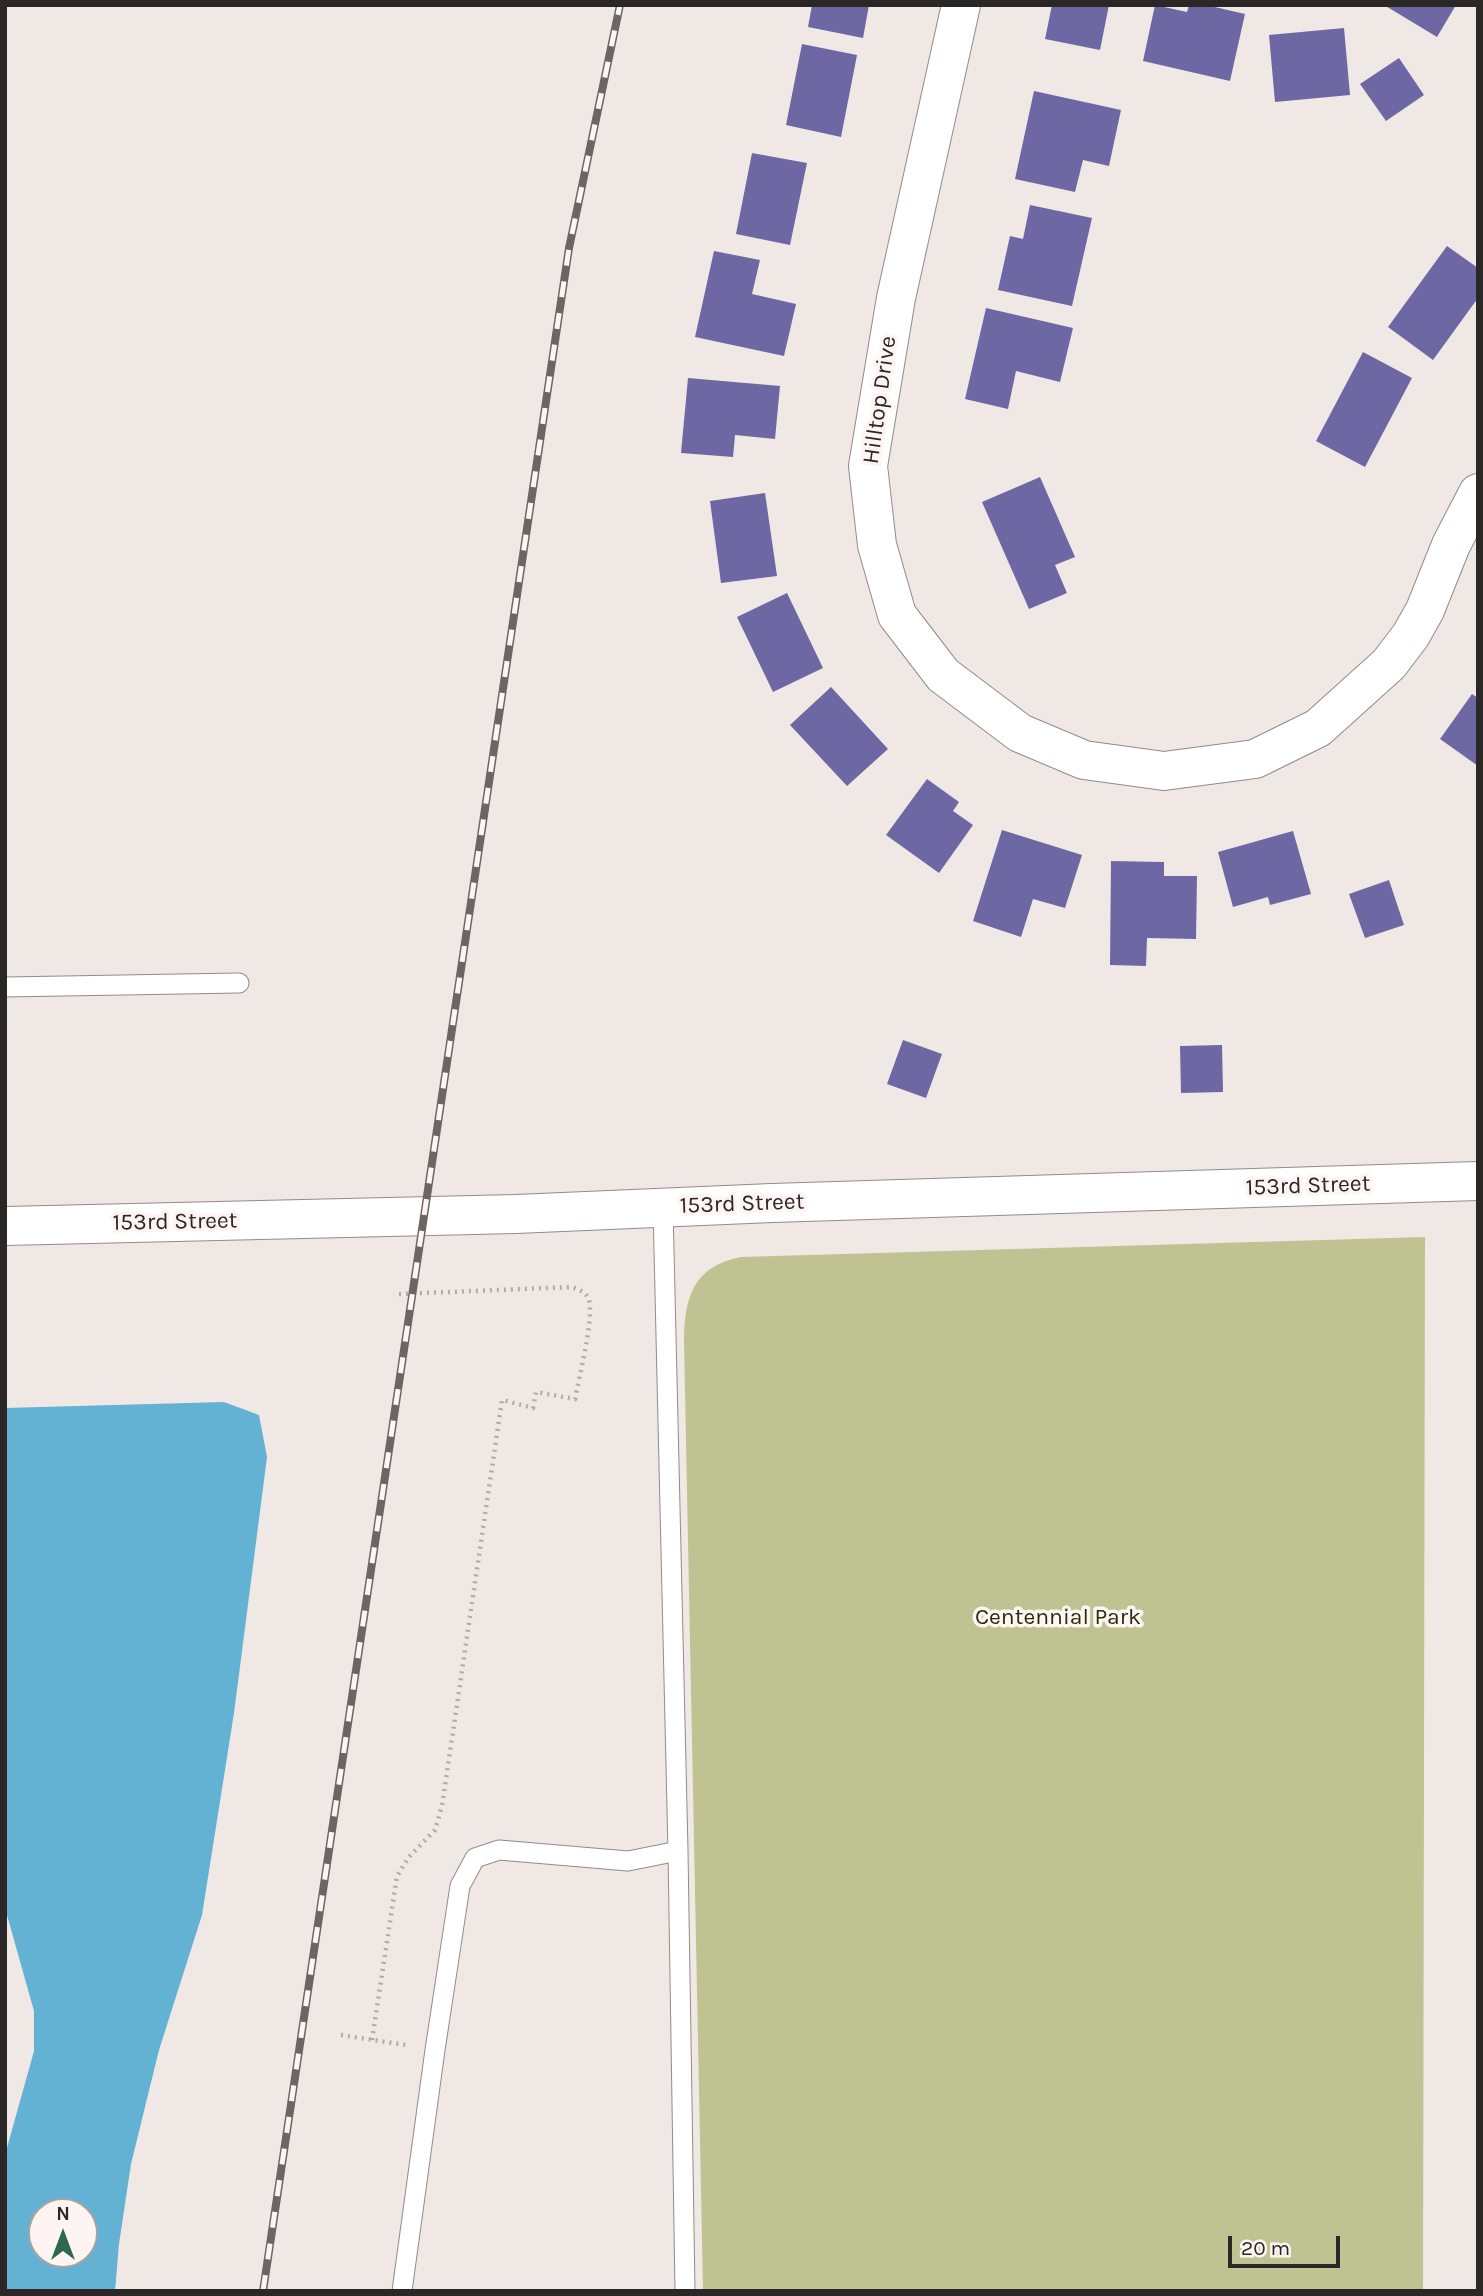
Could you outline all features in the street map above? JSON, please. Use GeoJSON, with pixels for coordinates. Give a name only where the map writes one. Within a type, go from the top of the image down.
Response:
{"type":"FeatureCollection","features":[{"type":"Feature","properties":{"kind":"street","name":"Hilltop Drive"},"geometry":{"type":"LineString","coordinates":[[961,5],[895,298],[868,466],[877,545],[897,615],[943,675],[1020,733],[1084,760],[1164,771],[1255,759],[1318,728],[1389,664],[1425,611],[1451,545],[1478,493]]}},
{"type":"Feature","properties":{"kind":"street","name":"153rd Street"},"geometry":{"type":"LineString","coordinates":[[5,1226],[516,1214],[1478,1181]]}},
{"type":"Feature","properties":{"kind":"lane"},"geometry":{"type":"LineString","coordinates":[[5,987],[239,983]]}},
{"type":"Feature","properties":{"kind":"lane"},"geometry":{"type":"LineString","coordinates":[[663,1207],[685,2291]]}},
{"type":"Feature","properties":{"kind":"lane"},"geometry":{"type":"LineString","coordinates":[[402,2291],[460,1886],[475,1858],[499,1850],[628,1861],[678,1851]]}},
{"type":"Feature","properties":{"kind":"path"},"geometry":{"type":"LineString","coordinates":[[372,2040],[397,1876],[409,1857],[435,1830],[442,1806],[502,1400],[533,1408],[536,1392],[575,1399],[590,1318],[589,1300],[584,1291],[572,1287],[398,1294]]}},
{"type":"Feature","properties":{"kind":"path"},"geometry":{"type":"LineString","coordinates":[[341,2035],[435,2050]]}},
{"type":"Feature","properties":{"kind":"green space","name":"Centennial Park"},"geometry":{"type":"Polygon","coordinates":[[[1425,1237],[1423,2291],[703,2291],[684,1342],[686,1311],[694,1286],[712,1268],[741,1257],[1425,1237]]]}},
{"type":"Feature","properties":{"kind":"water"},"geometry":{"type":"Polygon","coordinates":[[[224,1402],[259,1415],[267,1457],[234,1713],[202,1915],[159,2050],[131,2164],[115,2291],[5,2291],[5,2155],[34,2051],[34,2011],[5,1908],[5,1408],[224,1402]]]}},
{"type":"Feature","properties":{"kind":"building"},"geometry":{"type":"Polygon","coordinates":[[[812,5],[869,5],[863,38],[808,27],[812,5]]]}},
{"type":"Feature","properties":{"kind":"building"},"geometry":{"type":"Polygon","coordinates":[[[1052,5],[1109,5],[1100,50],[1045,39],[1052,5]]]}},
{"type":"Feature","properties":{"kind":"building"},"geometry":{"type":"Polygon","coordinates":[[[1155,5],[1187,12],[1189,5],[1206,5],[1245,14],[1230,81],[1143,61],[1155,5]]]}},
{"type":"Feature","properties":{"kind":"building"},"geometry":{"type":"Polygon","coordinates":[[[1384,5],[1456,5],[1437,37],[1384,5]]]}},
{"type":"Feature","properties":{"kind":"building"},"geometry":{"type":"Polygon","coordinates":[[[1344,28],[1350,95],[1275,102],[1269,35],[1344,28]]]}},
{"type":"Feature","properties":{"kind":"building"},"geometry":{"type":"Polygon","coordinates":[[[802,44],[857,55],[841,137],[786,125],[802,44]]]}},
{"type":"Feature","properties":{"kind":"building"},"geometry":{"type":"Polygon","coordinates":[[[1399,58],[1424,95],[1386,121],[1360,84],[1399,58]]]}},
{"type":"Feature","properties":{"kind":"building"},"geometry":{"type":"Polygon","coordinates":[[[1034,91],[1121,110],[1109,166],[1083,160],[1075,192],[1015,179],[1034,91]]]}},
{"type":"Feature","properties":{"kind":"building"},"geometry":{"type":"Polygon","coordinates":[[[752,153],[807,163],[790,245],[736,234],[752,153]]]}},
{"type":"Feature","properties":{"kind":"building"},"geometry":{"type":"Polygon","coordinates":[[[1030,205],[1092,218],[1072,306],[998,290],[1010,236],[1023,239],[1030,205]]]}},
{"type":"Feature","properties":{"kind":"building"},"geometry":{"type":"Polygon","coordinates":[[[1447,246],[1478,268],[1478,298],[1433,360],[1388,327],[1447,246]]]}},
{"type":"Feature","properties":{"kind":"building"},"geometry":{"type":"Polygon","coordinates":[[[714,251],[760,260],[752,294],[796,304],[784,356],[695,337],[714,251]]]}},
{"type":"Feature","properties":{"kind":"building"},"geometry":{"type":"Polygon","coordinates":[[[986,308],[1073,328],[1060,382],[1016,371],[1008,409],[965,399],[986,308]]]}},
{"type":"Feature","properties":{"kind":"building"},"geometry":{"type":"Polygon","coordinates":[[[1363,352],[1412,378],[1365,467],[1316,441],[1363,352]]]}},
{"type":"Feature","properties":{"kind":"building"},"geometry":{"type":"Polygon","coordinates":[[[688,378],[780,386],[775,439],[735,435],[733,457],[681,453],[688,378]]]}},
{"type":"Feature","properties":{"kind":"building"},"geometry":{"type":"Polygon","coordinates":[[[1040,477],[1075,557],[1055,565],[1067,593],[1029,609],[982,502],[1040,477]]]}},
{"type":"Feature","properties":{"kind":"building"},"geometry":{"type":"Polygon","coordinates":[[[765,493],[777,576],[721,583],[710,501],[765,493]]]}},
{"type":"Feature","properties":{"kind":"building"},"geometry":{"type":"Polygon","coordinates":[[[787,593],[823,668],[773,692],[737,617],[787,593]]]}},
{"type":"Feature","properties":{"kind":"building"},"geometry":{"type":"Polygon","coordinates":[[[831,687],[888,749],[847,786],[790,725],[831,687]]]}},
{"type":"Feature","properties":{"kind":"building"},"geometry":{"type":"Polygon","coordinates":[[[1472,694],[1478,698],[1478,766],[1440,739],[1472,694]]]}},
{"type":"Feature","properties":{"kind":"building"},"geometry":{"type":"Polygon","coordinates":[[[927,779],[959,802],[953,811],[973,825],[939,873],[886,835],[927,779]]]}},
{"type":"Feature","properties":{"kind":"building"},"geometry":{"type":"Polygon","coordinates":[[[1002,830],[1082,855],[1065,908],[1033,899],[1021,937],[973,921],[1002,830]]]}},
{"type":"Feature","properties":{"kind":"building"},"geometry":{"type":"Polygon","coordinates":[[[1293,831],[1311,894],[1270,905],[1268,897],[1233,907],[1218,852],[1293,831]]]}},
{"type":"Feature","properties":{"kind":"building"},"geometry":{"type":"Polygon","coordinates":[[[1111,861],[1164,862],[1164,876],[1197,876],[1196,939],[1147,938],[1146,966],[1110,965],[1111,861]]]}},
{"type":"Feature","properties":{"kind":"building"},"geometry":{"type":"Polygon","coordinates":[[[1389,880],[1404,925],[1365,938],[1349,894],[1389,880]]]}},
{"type":"Feature","properties":{"kind":"building"},"geometry":{"type":"Polygon","coordinates":[[[903,1040],[942,1054],[926,1098],[887,1084],[903,1040]]]}},
{"type":"Feature","properties":{"kind":"building"},"geometry":{"type":"Polygon","coordinates":[[[1222,1045],[1223,1092],[1181,1093],[1180,1046],[1222,1045]]]}},
{"type":"Feature","properties":{"kind":"railway"},"geometry":{"type":"LineString","coordinates":[[263,2291],[569,248],[620,5]]}}]}
